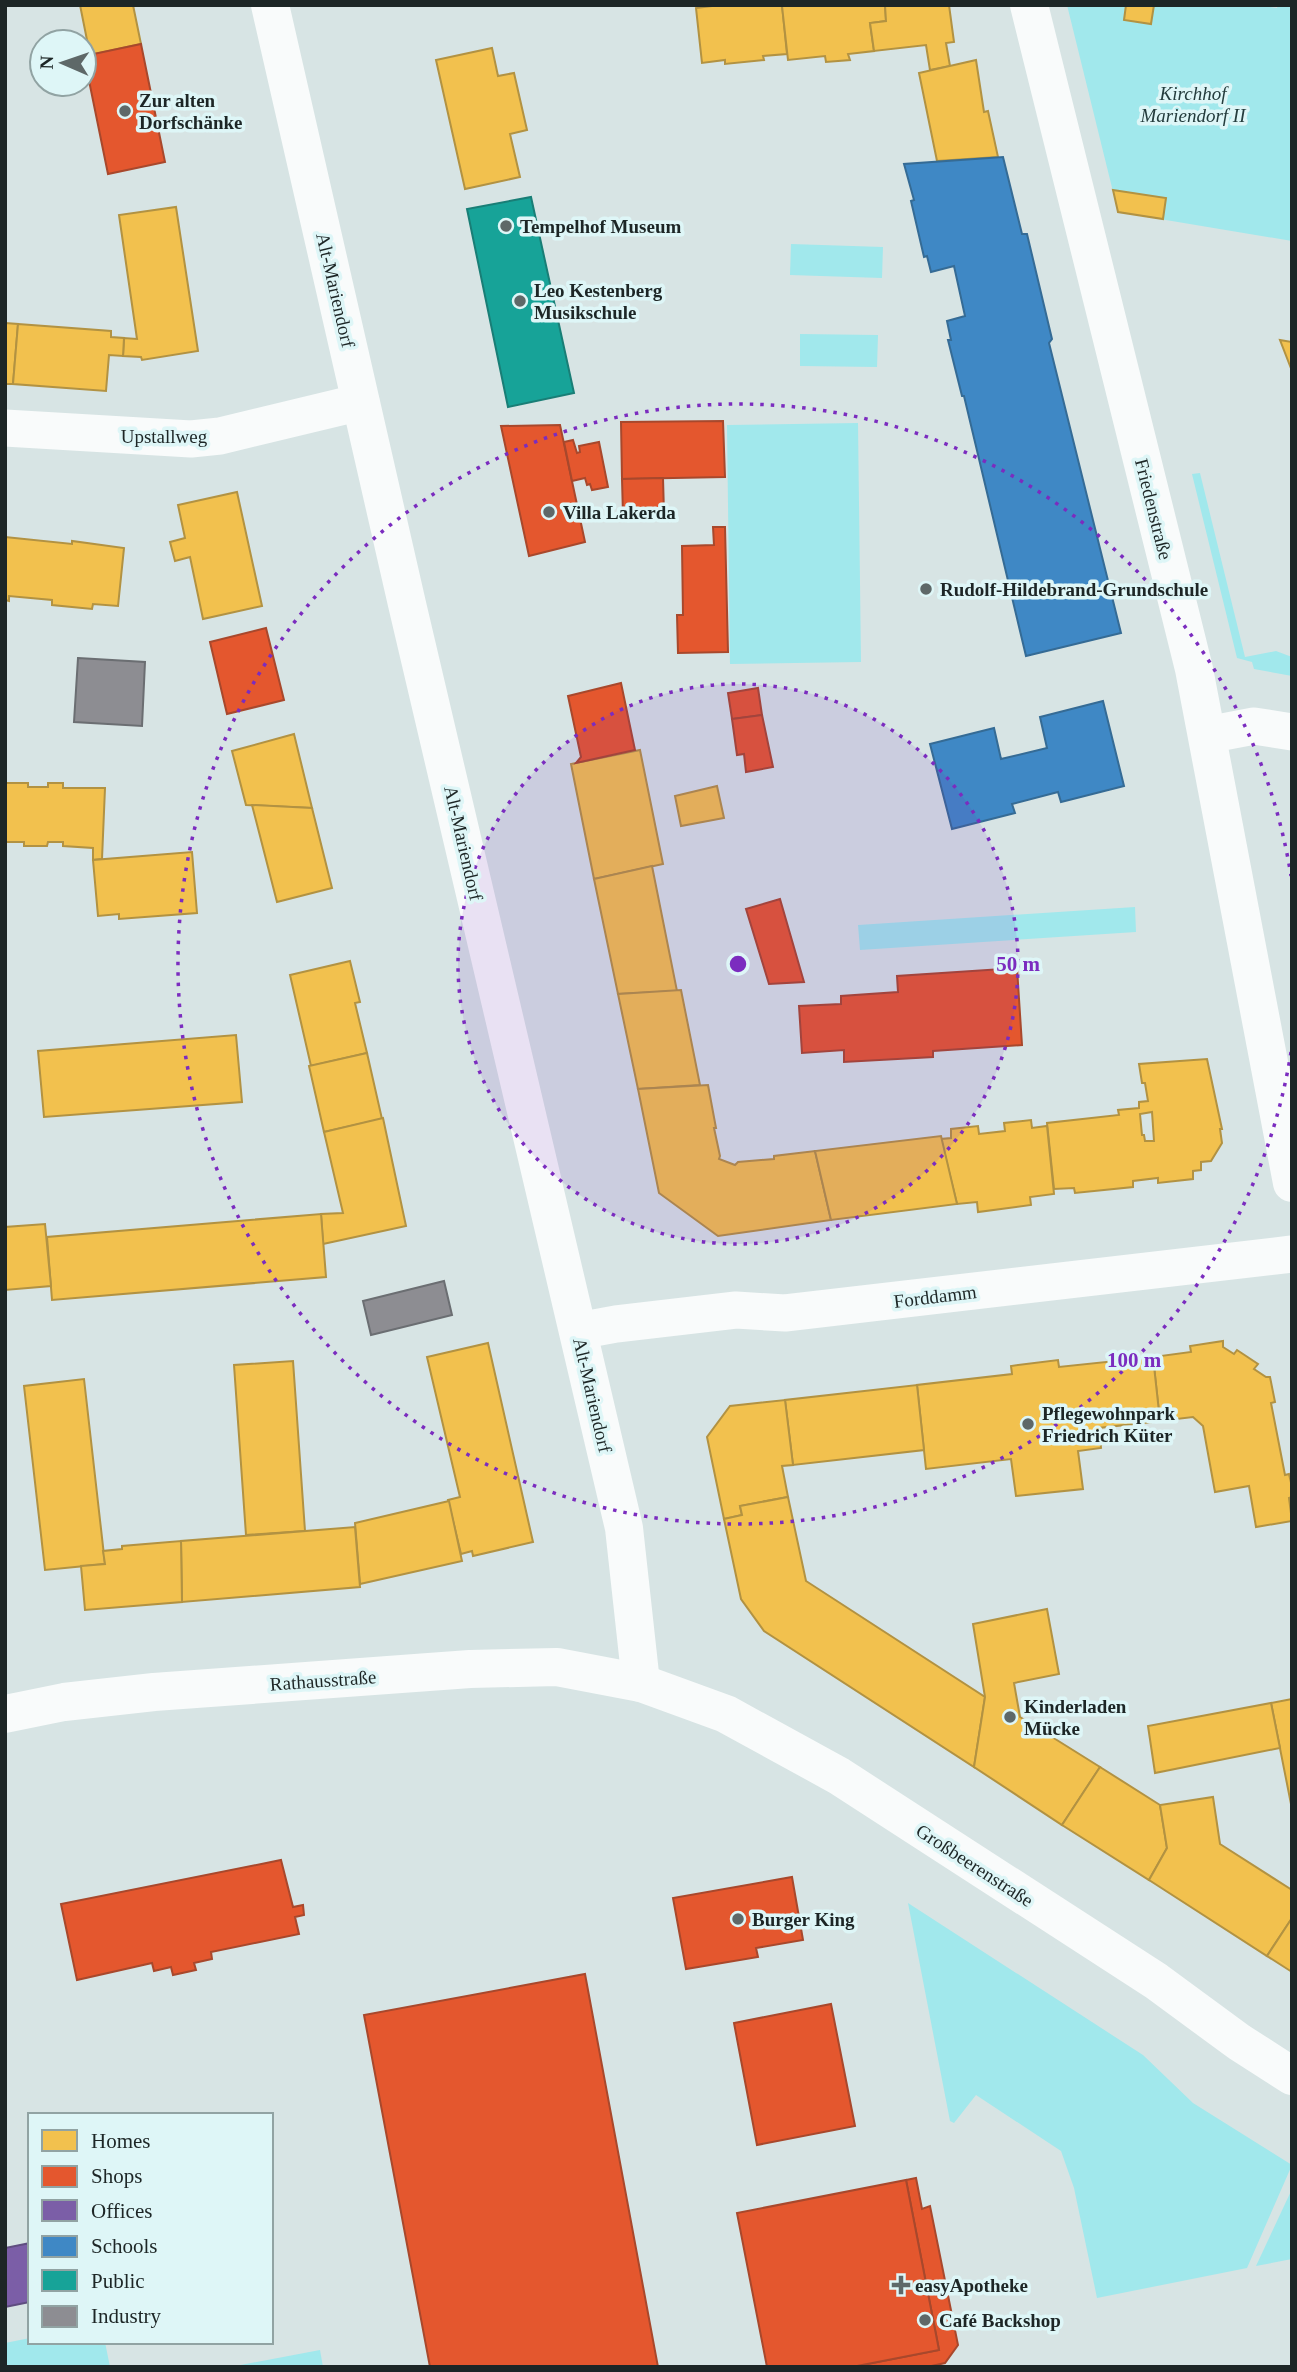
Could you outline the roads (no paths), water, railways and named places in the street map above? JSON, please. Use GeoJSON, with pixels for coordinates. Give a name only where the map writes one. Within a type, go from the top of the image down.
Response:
{"type":"FeatureCollection","features":[{"type":"Feature","properties":{"kind":"main road","name":"Alt-Mariendorf"},"geometry":{"type":"LineString","coordinates":[[270,5],[624,1528],[641,1683]]}},
{"type":"Feature","properties":{"kind":"main road","name":"Friedenstraße"},"geometry":{"type":"LineString","coordinates":[[1029,5],[1191,656],[1292,1182]]}},
{"type":"Feature","properties":{"kind":"main road","name":"Rathausstraße"},"geometry":{"type":"LineString","coordinates":[[5,1714],[64,1702],[154,1692],[470,1669],[556,1667],[641,1683]]}},
{"type":"Feature","properties":{"kind":"main road","name":"Großbeerenstraße"},"geometry":{"type":"LineString","coordinates":[[641,1683],[726,1714],[839,1776],[1156,1980],[1239,2042],[1292,2076]]}},
{"type":"Feature","properties":{"kind":"street","name":"Upstallweg"},"geometry":{"type":"LineString","coordinates":[[5,428],[191,439],[220,436],[361,402]]}},
{"type":"Feature","properties":{"kind":"street"},"geometry":{"type":"LineString","coordinates":[[1207,735],[1254,726],[1292,732]]}},
{"type":"Feature","properties":{"kind":"street","name":"Forddamm"},"geometry":{"type":"LineString","coordinates":[[578,1331],[736,1310],[785,1313],[1292,1254]]}},
{"type":"Feature","properties":{"kind":"place","name":"Zur alten Dorfschänke"},"geometry":{"type":"Point","coordinates":[125,111]}},
{"type":"Feature","properties":{"kind":"place","name":"Tempelhof Museum"},"geometry":{"type":"Point","coordinates":[506,226]}},
{"type":"Feature","properties":{"kind":"place","name":"Leo Kestenberg Musikschule"},"geometry":{"type":"Point","coordinates":[520,301]}},
{"type":"Feature","properties":{"kind":"place","name":"Villa Lakerda"},"geometry":{"type":"Point","coordinates":[549,512]}},
{"type":"Feature","properties":{"kind":"place","name":"Rudolf-Hildebrand-Grundschule"},"geometry":{"type":"Point","coordinates":[926,589]}},
{"type":"Feature","properties":{"kind":"place","name":"Pflegewohnpark Friedrich Küter"},"geometry":{"type":"Point","coordinates":[1028,1424]}},
{"type":"Feature","properties":{"kind":"place","name":"Kinderladen Mücke"},"geometry":{"type":"Point","coordinates":[1010,1717]}},
{"type":"Feature","properties":{"kind":"place","name":"Burger King"},"geometry":{"type":"Point","coordinates":[738,1919]}},
{"type":"Feature","properties":{"kind":"place","name":"easyApotheke"},"geometry":{"type":"Point","coordinates":[901,2285]}},
{"type":"Feature","properties":{"kind":"place","name":"Café Backshop"},"geometry":{"type":"Point","coordinates":[925,2320]}},
{"type":"Feature","properties":{"kind":"park label","name":"Kirchhof Mariendorf II"},"geometry":{"type":"Point","coordinates":[1193,104]}}]}
